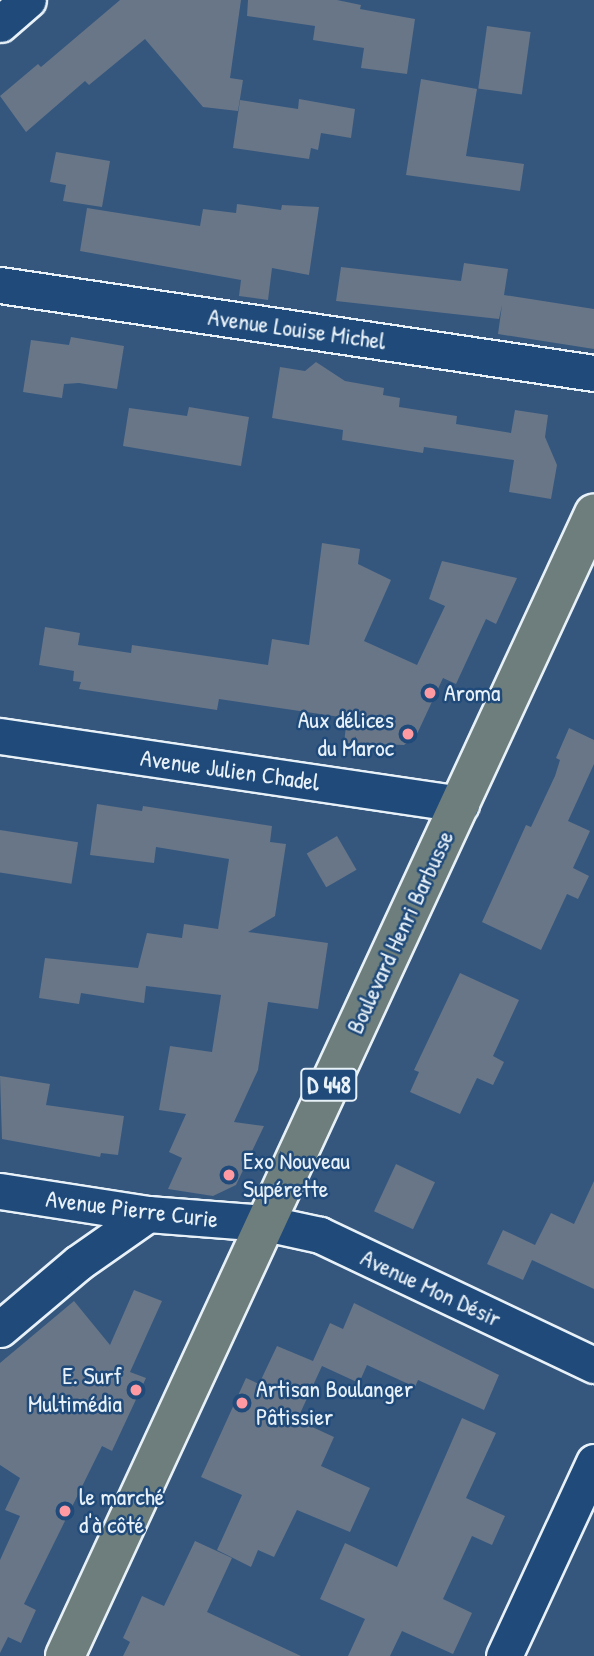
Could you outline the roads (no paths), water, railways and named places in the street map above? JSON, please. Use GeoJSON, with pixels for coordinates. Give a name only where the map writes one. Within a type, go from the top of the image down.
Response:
{"type":"FeatureCollection","features":[{"type":"Feature","properties":{"kind":"main road","name":"Boulevard Henri Barbusse"},"geometry":{"type":"LineString","coordinates":[[65,1656],[461,804],[585,565],[594,514]]}},
{"type":"Feature","properties":{"kind":"street"},"geometry":{"type":"LineString","coordinates":[[0,24],[28,0]]}},
{"type":"Feature","properties":{"kind":"street","name":"Avenue Louise Michel"},"geometry":{"type":"LineString","coordinates":[[0,285],[594,373]]}},
{"type":"Feature","properties":{"kind":"street","name":"Avenue Julien Chadel"},"geometry":{"type":"LineString","coordinates":[[0,736],[461,804]]}},
{"type":"Feature","properties":{"kind":"street","name":"Avenue Pierre Curie"},"geometry":{"type":"LineString","coordinates":[[0,1191],[148,1214],[264,1223]]}},
{"type":"Feature","properties":{"kind":"street"},"geometry":{"type":"LineString","coordinates":[[0,1329],[78,1263],[148,1214]]}},
{"type":"Feature","properties":{"kind":"street","name":"Avenue Mon Désir"},"geometry":{"type":"LineString","coordinates":[[264,1223],[320,1235],[594,1365]]}},
{"type":"Feature","properties":{"kind":"street"},"geometry":{"type":"LineString","coordinates":[[504,1656],[594,1462]]}},
{"type":"Feature","properties":{"kind":"place","name":"Aroma"},"geometry":{"type":"Point","coordinates":[430,693]}},
{"type":"Feature","properties":{"kind":"place","name":"Aux délices du Maroc"},"geometry":{"type":"Point","coordinates":[408,734]}},
{"type":"Feature","properties":{"kind":"place","name":"Exo Nouveau Supérette"},"geometry":{"type":"Point","coordinates":[229,1175]}},
{"type":"Feature","properties":{"kind":"place","name":"E. Surf Multimédia"},"geometry":{"type":"Point","coordinates":[136,1390]}},
{"type":"Feature","properties":{"kind":"place","name":"Artisan Boulanger Pâtissier"},"geometry":{"type":"Point","coordinates":[242,1403]}},
{"type":"Feature","properties":{"kind":"place","name":"le marché d'à côté"},"geometry":{"type":"Point","coordinates":[65,1511]}}]}
